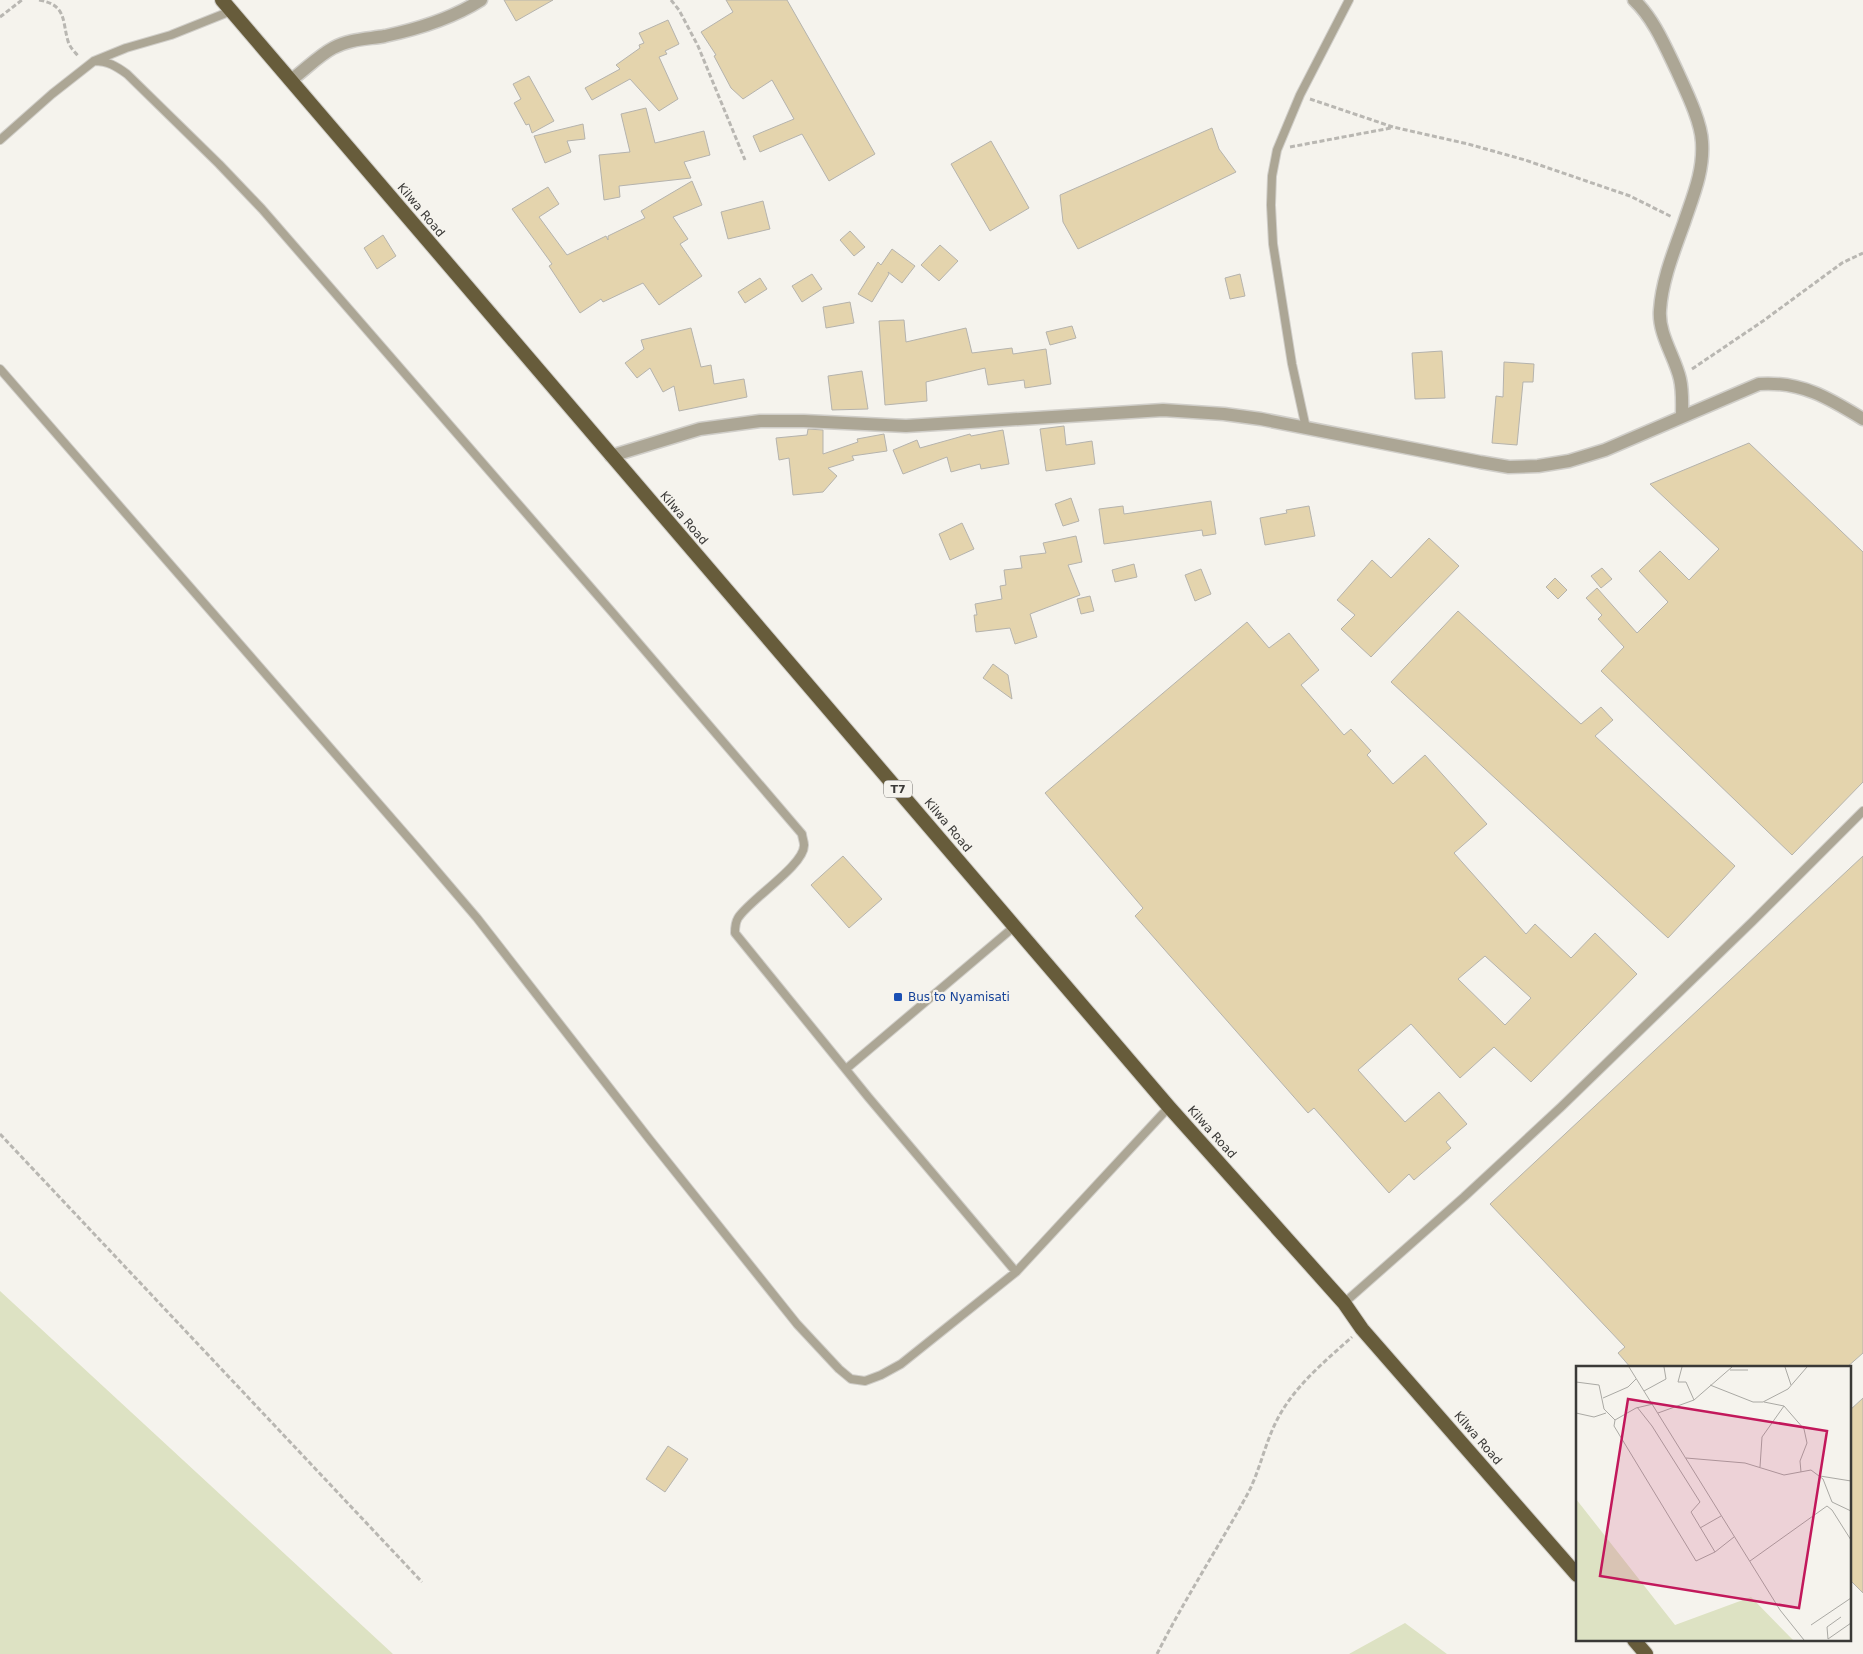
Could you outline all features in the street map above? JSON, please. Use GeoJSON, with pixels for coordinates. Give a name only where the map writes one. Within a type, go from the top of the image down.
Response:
{"type":"FeatureCollection","features":[{"type":"Feature","properties":{"kind":"highway","name":"Kilwa Road"},"geometry":{"type":"LineString","coordinates":[[222,0],[1169,1108],[1344,1303],[1362,1329],[1576,1575]]}},
{"type":"Feature","properties":{"kind":"highway"},"geometry":{"type":"LineString","coordinates":[[1636,1642],[1646,1654]]}},
{"type":"Feature","properties":{"kind":"street"},"geometry":{"type":"LineString","coordinates":[[291,80],[333,48],[351,41],[386,36],[432,23],[470,8],[482,0]]}},
{"type":"Feature","properties":{"kind":"street"},"geometry":{"type":"LineString","coordinates":[[1634,0],[1647,12],[1667,50],[1691,103],[1702,141],[1702,166],[1696,192],[1664,282],[1660,313],[1663,332],[1680,378],[1683,396],[1682,417]]}},
{"type":"Feature","properties":{"kind":"street"},"geometry":{"type":"LineString","coordinates":[[611,456],[700,429],[760,421],[804,421],[906,426],[1163,410],[1224,414],[1261,419],[1480,462],[1510,467],[1538,466],[1569,461],[1605,450],[1759,384],[1777,383],[1796,386],[1814,392],[1863,419]]}},
{"type":"Feature","properties":{"kind":"lane"},"geometry":{"type":"LineString","coordinates":[[1306,428],[1292,364],[1273,244],[1272,176],[1277,150],[1300,95],[1349,0]]}},
{"type":"Feature","properties":{"kind":"lane"},"geometry":{"type":"LineString","coordinates":[[0,140],[86,65],[126,48],[171,35],[231,11]]}},
{"type":"Feature","properties":{"kind":"lane"},"geometry":{"type":"LineString","coordinates":[[94,61],[104,61],[116,66],[127,74],[262,209],[802,834],[804,845],[802,854],[774,884],[741,914],[735,926],[735,933],[1016,1272]]}},
{"type":"Feature","properties":{"kind":"lane"},"geometry":{"type":"LineString","coordinates":[[0,369],[471,911],[797,1324],[839,1369],[851,1379],[865,1381],[901,1364],[1016,1272],[1169,1108]]}},
{"type":"Feature","properties":{"kind":"lane"},"geometry":{"type":"LineString","coordinates":[[1344,1303],[1425,1233],[1561,1108],[1863,811]]}},
{"type":"Feature","properties":{"kind":"lane"},"geometry":{"type":"LineString","coordinates":[[846,1069],[1015,926]]}},
{"type":"Feature","properties":{"kind":"path"},"geometry":{"type":"LineString","coordinates":[[0,17],[22,0]]}},
{"type":"Feature","properties":{"kind":"path"},"geometry":{"type":"LineString","coordinates":[[39,0],[47,2],[62,14],[66,23],[67,41],[70,48],[86,65]]}},
{"type":"Feature","properties":{"kind":"path"},"geometry":{"type":"LineString","coordinates":[[671,0],[679,10],[698,46],[745,160]]}},
{"type":"Feature","properties":{"kind":"path"},"geometry":{"type":"LineString","coordinates":[[1300,95],[1392,127],[1468,144],[1525,160],[1630,196],[1684,222]]}},
{"type":"Feature","properties":{"kind":"path"},"geometry":{"type":"LineString","coordinates":[[1277,150],[1392,127]]}},
{"type":"Feature","properties":{"kind":"path"},"geometry":{"type":"LineString","coordinates":[[1680,378],[1763,322],[1842,264],[1863,253]]}},
{"type":"Feature","properties":{"kind":"path"},"geometry":{"type":"LineString","coordinates":[[0,1134],[422,1582]]}},
{"type":"Feature","properties":{"kind":"path"},"geometry":{"type":"LineString","coordinates":[[1157,1654],[1171,1626],[1249,1493],[1275,1424],[1280,1416],[1308,1375],[1362,1329]]}},
{"type":"Feature","properties":{"kind":"green space"},"geometry":{"type":"Polygon","coordinates":[[[0,1291],[393,1654],[0,1654],[0,1291]]]}},
{"type":"Feature","properties":{"kind":"green space"},"geometry":{"type":"Polygon","coordinates":[[[1405,1623],[1447,1654],[1349,1654],[1405,1623]]]}},
{"type":"Feature","properties":{"kind":"building"},"geometry":{"type":"Polygon","coordinates":[[[504,0],[553,0],[516,21],[504,0]]]}},
{"type":"Feature","properties":{"kind":"building"},"geometry":{"type":"Polygon","coordinates":[[[726,0],[787,0],[875,154],[829,181],[802,134],[760,152],[753,136],[794,119],[772,80],[743,99],[731,88],[714,56],[716,55],[701,32],[733,12],[726,0]]]}},
{"type":"Feature","properties":{"kind":"building"},"geometry":{"type":"Polygon","coordinates":[[[668,20],[679,44],[665,51],[667,54],[659,57],[678,99],[659,111],[630,79],[592,100],[585,88],[620,69],[616,65],[640,48],[639,45],[644,43],[639,33],[668,20]]]}},
{"type":"Feature","properties":{"kind":"building"},"geometry":{"type":"Polygon","coordinates":[[[529,76],[554,121],[532,133],[529,124],[526,125],[514,103],[521,99],[513,84],[529,76]]]}},
{"type":"Feature","properties":{"kind":"building"},"geometry":{"type":"Polygon","coordinates":[[[646,108],[655,143],[704,131],[710,155],[684,162],[691,178],[619,186],[620,197],[604,200],[599,155],[630,152],[621,114],[646,108]]]}},
{"type":"Feature","properties":{"kind":"building"},"geometry":{"type":"Polygon","coordinates":[[[583,124],[585,139],[567,141],[571,152],[545,163],[534,136],[583,124]]]}},
{"type":"Feature","properties":{"kind":"building"},"geometry":{"type":"Polygon","coordinates":[[[1212,128],[1219,149],[1236,172],[1078,249],[1063,222],[1060,195],[1212,128]]]}},
{"type":"Feature","properties":{"kind":"building"},"geometry":{"type":"Polygon","coordinates":[[[991,141],[1029,208],[990,231],[951,164],[991,141]]]}},
{"type":"Feature","properties":{"kind":"building"},"geometry":{"type":"Polygon","coordinates":[[[692,181],[702,205],[673,217],[688,239],[680,244],[702,276],[659,305],[643,283],[603,302],[601,299],[580,313],[549,266],[552,264],[512,209],[548,187],[559,204],[539,217],[567,255],[606,236],[608,240],[608,236],[645,218],[641,211],[692,181]]]}},
{"type":"Feature","properties":{"kind":"building"},"geometry":{"type":"Polygon","coordinates":[[[763,201],[770,229],[728,239],[721,212],[763,201]]]}},
{"type":"Feature","properties":{"kind":"building"},"geometry":{"type":"Polygon","coordinates":[[[850,231],[865,247],[854,256],[840,240],[850,231]]]}},
{"type":"Feature","properties":{"kind":"building"},"geometry":{"type":"Polygon","coordinates":[[[383,235],[396,256],[377,269],[364,248],[383,235]]]}},
{"type":"Feature","properties":{"kind":"building"},"geometry":{"type":"Polygon","coordinates":[[[940,245],[958,261],[939,281],[921,265],[940,245]]]}},
{"type":"Feature","properties":{"kind":"building"},"geometry":{"type":"Polygon","coordinates":[[[892,249],[915,266],[902,283],[888,272],[889,274],[872,302],[858,294],[878,262],[881,265],[892,249]]]}},
{"type":"Feature","properties":{"kind":"building"},"geometry":{"type":"Polygon","coordinates":[[[812,274],[822,289],[802,302],[792,286],[812,274]]]}},
{"type":"Feature","properties":{"kind":"building"},"geometry":{"type":"Polygon","coordinates":[[[1240,274],[1245,296],[1230,299],[1225,278],[1240,274]]]}},
{"type":"Feature","properties":{"kind":"building"},"geometry":{"type":"Polygon","coordinates":[[[760,278],[767,289],[745,303],[738,292],[760,278]]]}},
{"type":"Feature","properties":{"kind":"building"},"geometry":{"type":"Polygon","coordinates":[[[850,302],[854,323],[826,328],[823,307],[850,302]]]}},
{"type":"Feature","properties":{"kind":"building"},"geometry":{"type":"Polygon","coordinates":[[[904,320],[906,342],[966,328],[972,353],[1012,348],[1013,354],[1046,349],[1051,384],[1025,388],[1024,380],[988,385],[985,368],[926,382],[927,401],[885,405],[879,321],[904,320]]]}},
{"type":"Feature","properties":{"kind":"building"},"geometry":{"type":"Polygon","coordinates":[[[1072,326],[1076,338],[1050,345],[1046,332],[1072,326]]]}},
{"type":"Feature","properties":{"kind":"building"},"geometry":{"type":"Polygon","coordinates":[[[691,328],[701,367],[711,365],[714,384],[744,379],[747,397],[679,411],[674,386],[663,392],[650,368],[637,378],[625,363],[644,349],[641,340],[691,328]]]}},
{"type":"Feature","properties":{"kind":"building"},"geometry":{"type":"Polygon","coordinates":[[[1442,351],[1445,398],[1415,399],[1412,353],[1442,351]]]}},
{"type":"Feature","properties":{"kind":"building"},"geometry":{"type":"Polygon","coordinates":[[[1504,362],[1534,364],[1533,382],[1523,382],[1517,445],[1492,443],[1496,396],[1503,397],[1504,362]]]}},
{"type":"Feature","properties":{"kind":"building"},"geometry":{"type":"Polygon","coordinates":[[[862,371],[868,409],[832,410],[828,376],[862,371]]]}},
{"type":"Feature","properties":{"kind":"building"},"geometry":{"type":"Polygon","coordinates":[[[1064,426],[1066,445],[1092,441],[1095,464],[1046,471],[1040,429],[1064,426]]]}},
{"type":"Feature","properties":{"kind":"building"},"geometry":{"type":"Polygon","coordinates":[[[808,429],[823,430],[823,454],[858,442],[857,439],[884,434],[887,451],[852,456],[854,460],[828,468],[837,476],[823,492],[793,495],[789,458],[779,460],[776,438],[807,435],[808,429]]]}},
{"type":"Feature","properties":{"kind":"building"},"geometry":{"type":"Polygon","coordinates":[[[1003,430],[1009,464],[981,469],[980,464],[951,472],[947,457],[903,474],[893,450],[917,440],[920,448],[970,434],[971,436],[1003,430]]]}},
{"type":"Feature","properties":{"kind":"building"},"geometry":{"type":"Polygon","coordinates":[[[1749,443],[1863,552],[1863,782],[1792,855],[1601,671],[1624,647],[1598,619],[1602,615],[1586,598],[1597,588],[1637,633],[1668,602],[1639,571],[1660,551],[1689,580],[1719,549],[1650,484],[1749,443]]]}},
{"type":"Feature","properties":{"kind":"building"},"geometry":{"type":"Polygon","coordinates":[[[1071,498],[1079,521],[1063,526],[1055,504],[1071,498]]]}},
{"type":"Feature","properties":{"kind":"building"},"geometry":{"type":"Polygon","coordinates":[[[1211,501],[1216,534],[1203,536],[1202,530],[1104,544],[1099,509],[1123,506],[1124,514],[1211,501]]]}},
{"type":"Feature","properties":{"kind":"building"},"geometry":{"type":"Polygon","coordinates":[[[1309,506],[1315,536],[1265,545],[1260,518],[1287,513],[1286,510],[1309,506]]]}},
{"type":"Feature","properties":{"kind":"building"},"geometry":{"type":"Polygon","coordinates":[[[962,523],[974,549],[950,560],[939,534],[962,523]]]}},
{"type":"Feature","properties":{"kind":"building"},"geometry":{"type":"Polygon","coordinates":[[[1076,536],[1082,562],[1068,565],[1080,595],[1030,614],[1037,637],[1015,644],[1010,628],[976,632],[974,615],[977,615],[975,604],[1002,599],[1000,586],[1006,585],[1004,570],[1022,568],[1020,556],[1046,553],[1043,543],[1076,536]]]}},
{"type":"Feature","properties":{"kind":"building"},"geometry":{"type":"Polygon","coordinates":[[[1429,538],[1459,566],[1371,657],[1341,629],[1355,615],[1337,600],[1372,560],[1391,578],[1429,538]]]}},
{"type":"Feature","properties":{"kind":"building"},"geometry":{"type":"Polygon","coordinates":[[[1134,564],[1137,577],[1115,582],[1112,570],[1134,564]]]}},
{"type":"Feature","properties":{"kind":"building"},"geometry":{"type":"Polygon","coordinates":[[[1602,568],[1612,579],[1601,588],[1591,576],[1602,568]]]}},
{"type":"Feature","properties":{"kind":"building"},"geometry":{"type":"Polygon","coordinates":[[[1201,569],[1211,594],[1195,601],[1185,575],[1201,569]]]}},
{"type":"Feature","properties":{"kind":"building"},"geometry":{"type":"Polygon","coordinates":[[[1555,578],[1567,590],[1558,599],[1546,587],[1555,578]]]}},
{"type":"Feature","properties":{"kind":"building"},"geometry":{"type":"Polygon","coordinates":[[[1090,596],[1094,611],[1081,614],[1077,599],[1090,596]]]}},
{"type":"Feature","properties":{"kind":"building"},"geometry":{"type":"Polygon","coordinates":[[[1458,611],[1581,724],[1601,707],[1613,720],[1595,736],[1735,866],[1668,938],[1391,682],[1458,611]]]}},
{"type":"Feature","properties":{"kind":"building"},"geometry":{"type":"Polygon","coordinates":[[[1247,622],[1269,648],[1289,633],[1319,670],[1301,685],[1344,735],[1351,729],[1371,751],[1367,755],[1393,784],[1425,755],[1487,824],[1454,853],[1526,934],[1535,924],[1571,958],[1595,933],[1637,974],[1531,1082],[1494,1047],[1460,1078],[1411,1024],[1358,1070],[1405,1122],[1439,1092],[1467,1124],[1446,1142],[1451,1148],[1414,1180],[1409,1174],[1389,1193],[1314,1108],[1308,1113],[1135,916],[1143,908],[1045,793],[1247,622]],[[1485,956],[1458,979],[1505,1025],[1531,998],[1485,956]]]}},
{"type":"Feature","properties":{"kind":"building"},"geometry":{"type":"Polygon","coordinates":[[[993,664],[1008,675],[1012,699],[983,678],[993,664]]]}},
{"type":"Feature","properties":{"kind":"building"},"geometry":{"type":"Polygon","coordinates":[[[843,856],[882,899],[849,928],[811,885],[843,856]]]}},
{"type":"Feature","properties":{"kind":"building"},"geometry":{"type":"Polygon","coordinates":[[[1863,856],[1863,1353],[1848,1366],[1629,1366],[1618,1353],[1625,1347],[1490,1204],[1863,856]]]}},
{"type":"Feature","properties":{"kind":"building"},"geometry":{"type":"Polygon","coordinates":[[[1863,1398],[1863,1593],[1850,1580],[1850,1410],[1863,1398]]]}},
{"type":"Feature","properties":{"kind":"building"},"geometry":{"type":"Polygon","coordinates":[[[668,1446],[688,1459],[665,1492],[646,1479],[668,1446]]]}},
{"type":"Feature","properties":{"kind":"place","name":"Bus to Nyamisati"},"geometry":{"type":"Point","coordinates":[898,997]}}]}
